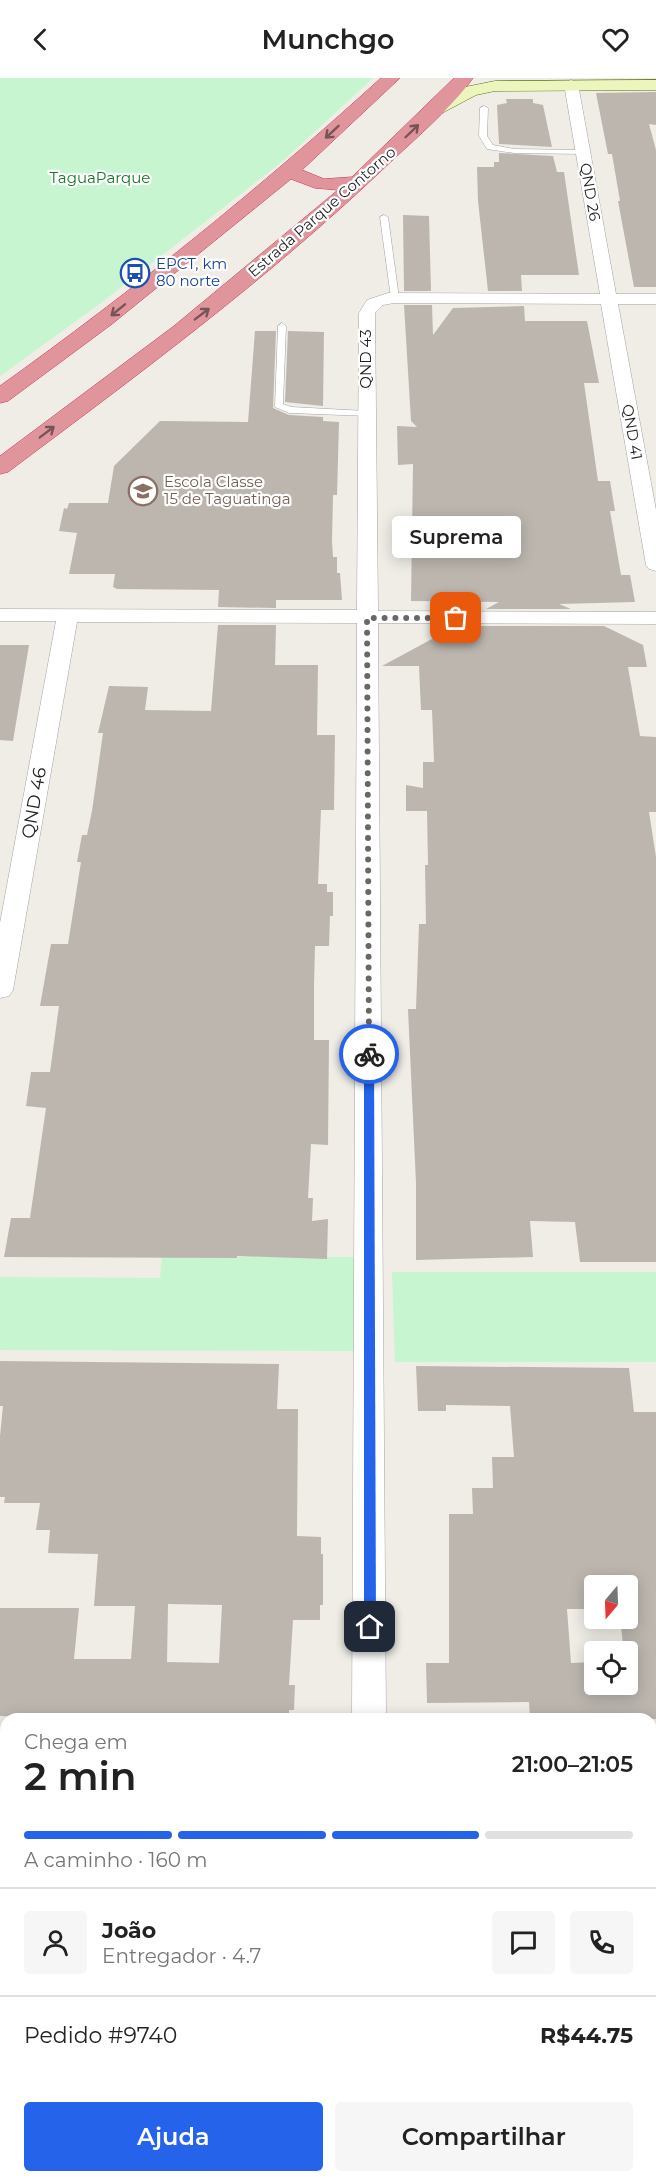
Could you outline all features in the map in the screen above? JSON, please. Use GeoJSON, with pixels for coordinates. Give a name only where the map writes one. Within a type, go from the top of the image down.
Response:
{"type":"FeatureCollection","features":[{"type":"Feature","properties":{"kind":"highway"},"geometry":{"type":"LineString","coordinates":[[0,396],[105,320],[291,170],[391,78]]}},
{"type":"Feature","properties":{"kind":"highway","name":"Estrada Parque Contorno"},"geometry":{"type":"LineString","coordinates":[[0,467],[219,301],[360,182],[436,109],[464,78]]}},
{"type":"Feature","properties":{"kind":"highway"},"geometry":{"type":"LineString","coordinates":[[291,170],[300,178],[320,185],[360,182]]}},
{"type":"Feature","properties":{"kind":"street"},"geometry":{"type":"LineString","coordinates":[[499,78],[547,85]]}},
{"type":"Feature","properties":{"kind":"street"},"geometry":{"type":"LineString","coordinates":[[436,109],[477,90],[571,84],[656,85]]}},
{"type":"Feature","properties":{"kind":"street","name":"QND 26"},"geometry":{"type":"LineString","coordinates":[[571,84],[608,299]]}},
{"type":"Feature","properties":{"kind":"street","name":"QND 43"},"geometry":{"type":"LineString","coordinates":[[369,1713],[367,313],[374,303],[395,298],[656,299]]}},
{"type":"Feature","properties":{"kind":"street","name":"QND 41"},"geometry":{"type":"LineString","coordinates":[[608,299],[656,565]]}},
{"type":"Feature","properties":{"kind":"street"},"geometry":{"type":"LineString","coordinates":[[0,615],[656,618]]}},
{"type":"Feature","properties":{"kind":"street","name":"QND 46"},"geometry":{"type":"LineString","coordinates":[[0,990],[68,615]]}},
{"type":"Feature","properties":{"kind":"lane"},"geometry":{"type":"LineString","coordinates":[[484,108],[483,136],[490,147],[514,151],[583,152]]}},
{"type":"Feature","properties":{"kind":"lane"},"geometry":{"type":"LineString","coordinates":[[384,217],[395,298]]}},
{"type":"Feature","properties":{"kind":"lane"},"geometry":{"type":"LineString","coordinates":[[282,326],[278,405],[295,411],[366,414]]}},
{"type":"Feature","properties":{"kind":"green space","name":"TaguaParque"},"geometry":{"type":"Polygon","coordinates":[[[0,78],[373,78],[284,160],[101,303],[0,376],[0,78]]]}},
{"type":"Feature","properties":{"kind":"green space"},"geometry":{"type":"Polygon","coordinates":[[[162,1257],[355,1257],[356,1351],[0,1350],[0,1277],[160,1278],[162,1257]]]}},
{"type":"Feature","properties":{"kind":"green space"},"geometry":{"type":"Polygon","coordinates":[[[392,1272],[656,1272],[656,1362],[395,1362],[392,1272]]]}},
{"type":"Feature","properties":{"kind":"building"},"geometry":{"type":"Polygon","coordinates":[[[656,92],[656,125],[649,124],[656,150],[656,287],[634,287],[612,154],[608,154],[596,93],[656,92]]]}},
{"type":"Feature","properties":{"kind":"building"},"geometry":{"type":"Polygon","coordinates":[[[506,99],[533,99],[533,103],[543,105],[552,147],[499,144],[497,105],[507,103],[506,99]]]}},
{"type":"Feature","properties":{"kind":"building"},"geometry":{"type":"Polygon","coordinates":[[[499,153],[553,156],[557,172],[564,172],[579,275],[521,275],[522,291],[488,291],[478,201],[477,167],[494,167],[494,162],[499,162],[499,153]]]}},
{"type":"Feature","properties":{"kind":"building"},"geometry":{"type":"Polygon","coordinates":[[[403,215],[429,216],[431,291],[404,291],[403,215]]]}},
{"type":"Feature","properties":{"kind":"building"},"geometry":{"type":"Polygon","coordinates":[[[404,305],[432,305],[433,335],[453,308],[524,306],[525,321],[587,321],[599,383],[584,383],[598,481],[610,481],[615,511],[610,511],[621,575],[630,575],[635,602],[559,604],[571,609],[486,609],[499,602],[411,601],[413,464],[398,465],[397,426],[417,427],[411,421],[404,305]]]}},
{"type":"Feature","properties":{"kind":"building"},"geometry":{"type":"Polygon","coordinates":[[[255,331],[276,331],[273,408],[289,415],[323,417],[323,421],[339,422],[337,495],[333,495],[332,541],[333,557],[337,557],[337,573],[340,573],[342,600],[276,600],[276,608],[218,607],[219,590],[117,589],[113,587],[115,574],[69,574],[77,533],[59,531],[64,508],[67,509],[69,503],[108,503],[114,466],[160,421],[248,422],[255,331]]]}},
{"type":"Feature","properties":{"kind":"building"},"geometry":{"type":"Polygon","coordinates":[[[288,331],[324,332],[323,406],[285,402],[288,331]]]}},
{"type":"Feature","properties":{"kind":"building"},"geometry":{"type":"Polygon","coordinates":[[[218,625],[276,625],[275,665],[318,665],[317,735],[335,735],[334,810],[321,810],[318,884],[327,884],[327,892],[333,892],[333,916],[330,916],[329,946],[315,946],[314,985],[314,1040],[329,1040],[328,1145],[311,1144],[308,1198],[313,1198],[312,1221],[328,1219],[327,1259],[237,1256],[237,1258],[4,1257],[11,1218],[30,1218],[46,1108],[26,1106],[31,1072],[50,1072],[59,1006],[40,1006],[51,944],[68,944],[81,862],[77,862],[82,835],[87,835],[92,811],[103,733],[98,733],[109,686],[148,687],[145,710],[211,711],[218,625]]]}},
{"type":"Feature","properties":{"kind":"building"},"geometry":{"type":"Polygon","coordinates":[[[456,626],[604,626],[643,645],[647,667],[628,667],[640,736],[656,737],[656,812],[649,812],[656,857],[656,1262],[580,1262],[575,1222],[530,1221],[533,1257],[416,1260],[416,1183],[408,1009],[416,1009],[419,924],[426,924],[427,811],[406,811],[406,785],[423,788],[423,762],[434,762],[432,710],[421,710],[419,666],[382,666],[456,626]]]}},
{"type":"Feature","properties":{"kind":"building"},"geometry":{"type":"Polygon","coordinates":[[[0,645],[29,645],[13,741],[0,740],[0,645]]]}},
{"type":"Feature","properties":{"kind":"building"},"geometry":{"type":"Polygon","coordinates":[[[0,1361],[279,1364],[277,1409],[298,1409],[297,1536],[321,1537],[321,1554],[323,1554],[323,1605],[320,1605],[320,1620],[293,1620],[289,1685],[295,1685],[294,1710],[289,1710],[289,1713],[0,1713],[0,1608],[79,1608],[74,1659],[131,1659],[135,1606],[94,1606],[98,1554],[48,1553],[50,1530],[36,1530],[40,1503],[4,1503],[5,1497],[0,1497],[0,1436],[3,1406],[0,1406],[0,1361]],[[168,1604],[167,1662],[219,1663],[222,1605],[168,1604]]]}},
{"type":"Feature","properties":{"kind":"building"},"geometry":{"type":"Polygon","coordinates":[[[416,1366],[629,1368],[634,1412],[656,1412],[656,1713],[530,1713],[529,1702],[427,1703],[426,1663],[449,1663],[449,1514],[473,1514],[472,1488],[493,1488],[492,1457],[514,1457],[510,1406],[446,1405],[446,1411],[418,1411],[416,1366]],[[584,1575],[584,1609],[567,1609],[571,1663],[584,1662],[584,1695],[638,1695],[638,1641],[623,1641],[621,1629],[638,1629],[638,1575],[584,1575]]]}},
{"type":"Feature","properties":{"kind":"way so far"},"geometry":{"type":"LineString","coordinates":[[369,1054],[367,618],[456,618]]}},
{"type":"Feature","properties":{"kind":"place","name":"EPCT, km 80 norte"},"geometry":{"type":"Point","coordinates":[135,273]}},
{"type":"Feature","properties":{"kind":"place","name":"Escola Classe 15 de Taguatinga"},"geometry":{"type":"Point","coordinates":[143,491]}},
{"type":"Feature","properties":{"kind":"place","name":"Suprema"},"geometry":{"type":"Point","coordinates":[456,618]}},
{"type":"Feature","properties":{"kind":"route"},"geometry":{"type":"LineString","coordinates":[[369,1054],[370,1627]]}}]}
